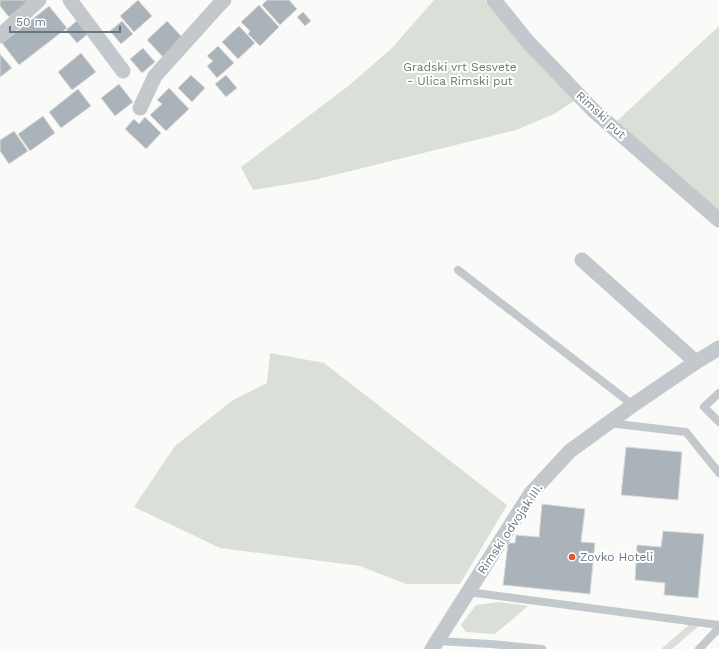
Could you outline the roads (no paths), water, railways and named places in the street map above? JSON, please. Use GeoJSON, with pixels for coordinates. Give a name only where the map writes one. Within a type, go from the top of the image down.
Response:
{"type":"FeatureCollection","features":[{"type":"Feature","properties":{"kind":"street"},"geometry":{"type":"LineString","coordinates":[[0,36],[38,0]]}},
{"type":"Feature","properties":{"kind":"street"},"geometry":{"type":"LineString","coordinates":[[70,0],[123,71]]}},
{"type":"Feature","properties":{"kind":"street"},"geometry":{"type":"LineString","coordinates":[[140,108],[155,76],[224,0]]}},
{"type":"Feature","properties":{"kind":"street","name":"Rimski put"},"geometry":{"type":"LineString","coordinates":[[494,0],[528,42],[594,111],[719,220]]}},
{"type":"Feature","properties":{"kind":"street"},"geometry":{"type":"LineString","coordinates":[[582,260],[696,362]]}},
{"type":"Feature","properties":{"kind":"street","name":"Rimski odvojak III."},"geometry":{"type":"LineString","coordinates":[[435,645],[531,493],[570,451],[633,405],[719,348]]}},
{"type":"Feature","properties":{"kind":"lane"},"geometry":{"type":"LineString","coordinates":[[458,270],[633,405]]}},
{"type":"Feature","properties":{"kind":"lane"},"geometry":{"type":"LineString","coordinates":[[719,393],[704,406],[719,422]]}},
{"type":"Feature","properties":{"kind":"lane"},"geometry":{"type":"LineString","coordinates":[[607,423],[686,432],[719,473]]}},
{"type":"Feature","properties":{"kind":"lane"},"geometry":{"type":"LineString","coordinates":[[468,592],[719,625]]}},
{"type":"Feature","properties":{"kind":"lane"},"geometry":{"type":"LineString","coordinates":[[699,649],[719,628]]}},
{"type":"Feature","properties":{"kind":"lane"},"geometry":{"type":"LineString","coordinates":[[435,645],[491,644],[542,649]]}},
{"type":"Feature","properties":{"kind":"place","name":"Zovko Hoteli"},"geometry":{"type":"Point","coordinates":[572,557]}},
{"type":"Feature","properties":{"kind":"park label","name":"Gradski vrt Sesvete - Ulica Rimski put"},"geometry":{"type":"Point","coordinates":[460,74]}}]}
